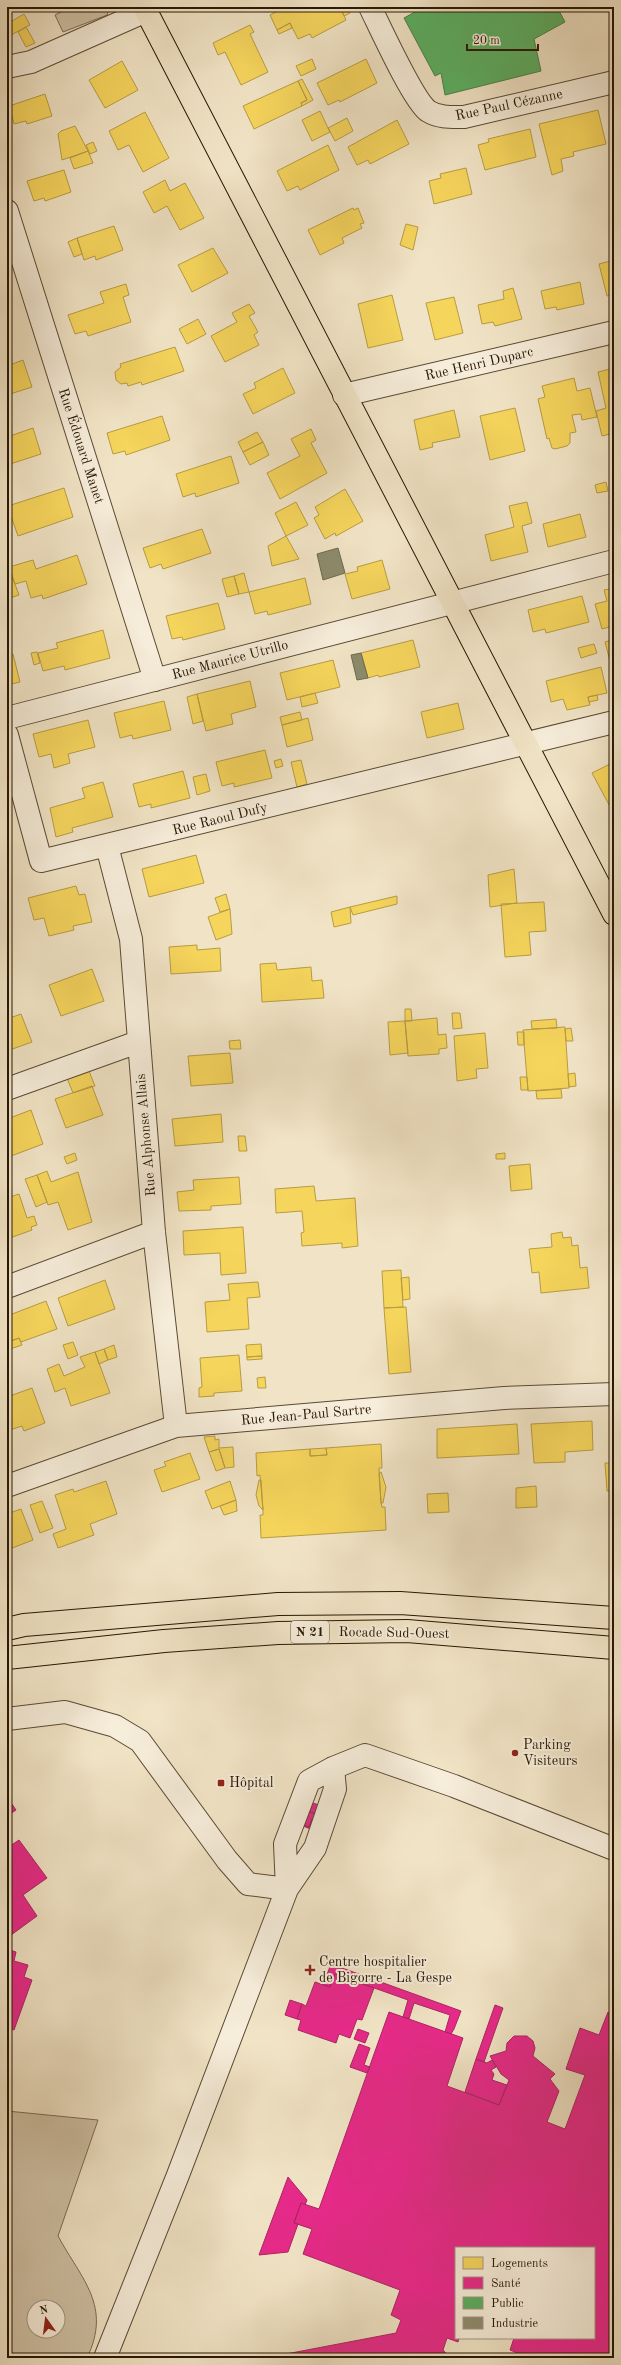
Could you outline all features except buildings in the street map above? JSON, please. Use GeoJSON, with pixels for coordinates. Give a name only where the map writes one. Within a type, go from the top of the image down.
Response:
{"type":"FeatureCollection","features":[{"type":"Feature","properties":{"kind":"main road"},"geometry":{"type":"LineString","coordinates":[[145,9],[614,914]]}},
{"type":"Feature","properties":{"kind":"main road","name":"Rocade Sud-Ouest"},"geometry":{"type":"LineString","coordinates":[[7,1629],[24,1625],[278,1604],[400,1603],[614,1618]]}},
{"type":"Feature","properties":{"kind":"main road","name":"Rocade Sud-Ouest"},"geometry":{"type":"LineString","coordinates":[[7,1658],[27,1654],[164,1641],[285,1632],[407,1631],[614,1648]]}},
{"type":"Feature","properties":{"kind":"street","name":"Rue Paul Cézanne"},"geometry":{"type":"LineString","coordinates":[[370,7],[414,92],[428,110],[444,117],[464,117],[614,82]]}},
{"type":"Feature","properties":{"kind":"street"},"geometry":{"type":"LineString","coordinates":[[7,67],[31,62],[145,9]]}},
{"type":"Feature","properties":{"kind":"street","name":"Rue Édouard Manet"},"geometry":{"type":"LineString","coordinates":[[7,211],[155,680]]}},
{"type":"Feature","properties":{"kind":"street","name":"Rue Henri Duparc"},"geometry":{"type":"LineString","coordinates":[[344,395],[614,332]]}},
{"type":"Feature","properties":{"kind":"street","name":"Rue Maurice Utrillo"},"geometry":{"type":"LineString","coordinates":[[7,718],[614,561]]}},
{"type":"Feature","properties":{"kind":"street","name":"Rue Raoul Dufy"},"geometry":{"type":"LineString","coordinates":[[7,735],[41,861],[614,722]]}},
{"type":"Feature","properties":{"kind":"street","name":"Rue Alphonse Allais"},"geometry":{"type":"LineString","coordinates":[[107,846],[131,939],[154,1232],[176,1426]]}},
{"type":"Feature","properties":{"kind":"street"},"geometry":{"type":"LineString","coordinates":[[7,1089],[138,1042]]}},
{"type":"Feature","properties":{"kind":"street"},"geometry":{"type":"LineString","coordinates":[[7,1287],[154,1232]]}},
{"type":"Feature","properties":{"kind":"street","name":"Rue Jean-Paul Sartre"},"geometry":{"type":"LineString","coordinates":[[7,1486],[176,1426],[504,1398],[614,1394]]}},
{"type":"Feature","properties":{"kind":"street"},"geometry":{"type":"LineString","coordinates":[[7,1719],[65,1712],[115,1726],[134,1737],[140,1741],[227,1860],[248,1884],[287,1888]]}},
{"type":"Feature","properties":{"kind":"street"},"geometry":{"type":"LineString","coordinates":[[287,1888],[285,1844],[310,1781],[333,1768],[365,1755],[454,1786],[614,1849]]}},
{"type":"Feature","properties":{"kind":"street"},"geometry":{"type":"LineString","coordinates":[[105,2358],[178,2175],[287,1888],[315,1848],[335,1789],[333,1768]]}},
{"type":"Feature","properties":{"kind":"shaded area"},"geometry":{"type":"Polygon","coordinates":[[[70,7],[110,7],[107,15],[63,32],[55,15],[70,7]]]}},
{"type":"Feature","properties":{"kind":"shaded area"},"geometry":{"type":"Polygon","coordinates":[[[7,2111],[98,2120],[58,2236],[84,2280],[91,2294],[95,2308],[96,2323],[94,2340],[87,2358],[7,2358],[7,2111]]]}},
{"type":"Feature","properties":{"kind":"place","name":"Parking Visiteurs"},"geometry":{"type":"Point","coordinates":[515,1753]}},
{"type":"Feature","properties":{"kind":"place","name":"Hôpital"},"geometry":{"type":"Point","coordinates":[221,1783]}},
{"type":"Feature","properties":{"kind":"place","name":"Centre hospitalier de Bigorre - La Gespe"},"geometry":{"type":"Point","coordinates":[310,1970]}}]}
